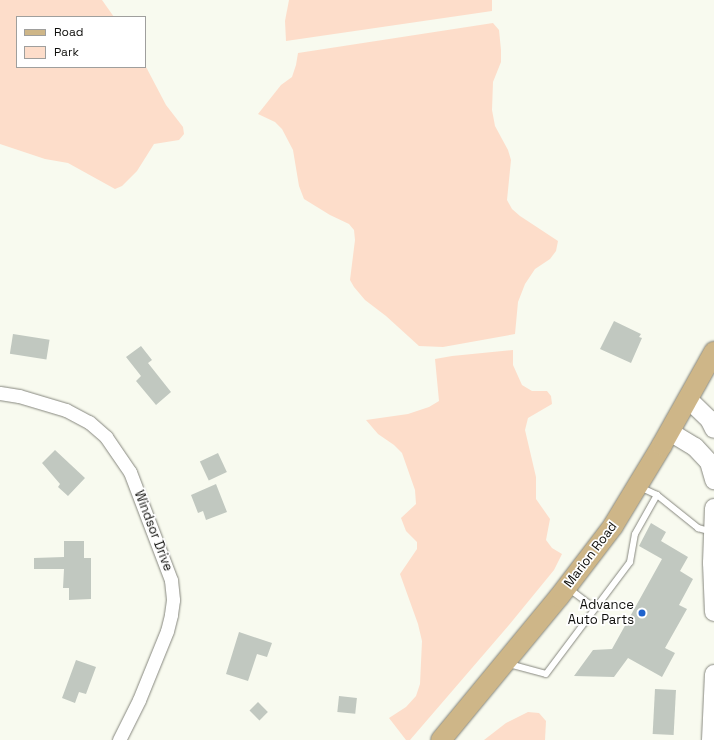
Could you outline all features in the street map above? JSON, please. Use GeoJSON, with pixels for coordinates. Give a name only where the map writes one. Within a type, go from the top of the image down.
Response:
{"type":"FeatureCollection","features":[{"type":"Feature","properties":{"kind":"main road","name":"Marion Road"},"geometry":{"type":"LineString","coordinates":[[441,740],[567,587],[613,526],[670,432],[714,352]]}},
{"type":"Feature","properties":{"kind":"street","name":"Windsor Drive"},"geometry":{"type":"LineString","coordinates":[[0,393],[19,396],[66,410],[89,422],[106,437],[130,472],[171,580],[173,600],[167,631],[139,700],[119,740]]}},
{"type":"Feature","properties":{"kind":"street"},"geometry":{"type":"LineString","coordinates":[[688,399],[709,419],[714,429]]}},
{"type":"Feature","properties":{"kind":"street"},"geometry":{"type":"LineString","coordinates":[[670,432],[695,447],[709,462],[712,468],[714,480]]}},
{"type":"Feature","properties":{"kind":"street"},"geometry":{"type":"LineString","coordinates":[[714,508],[714,612]]}},
{"type":"Feature","properties":{"kind":"street"},"geometry":{"type":"LineString","coordinates":[[711,740],[714,674]]}},
{"type":"Feature","properties":{"kind":"lane"},"geometry":{"type":"LineString","coordinates":[[638,486],[657,496],[698,528],[713,533]]}},
{"type":"Feature","properties":{"kind":"lane"},"geometry":{"type":"LineString","coordinates":[[505,663],[546,674],[630,562],[635,534],[657,496]]}},
{"type":"Feature","properties":{"kind":"lane"},"geometry":{"type":"LineString","coordinates":[[567,587],[595,608]]}},
{"type":"Feature","properties":{"kind":"green space"},"geometry":{"type":"Polygon","coordinates":[[[0,0],[102,0],[113,16],[16,16],[16,68],[146,67],[166,105],[183,127],[184,134],[179,140],[154,144],[137,171],[122,186],[115,189],[68,163],[45,159],[0,144],[0,0]]]}},
{"type":"Feature","properties":{"kind":"green space"},"geometry":{"type":"Polygon","coordinates":[[[289,0],[492,0],[492,11],[286,41],[285,21],[289,0]]]}},
{"type":"Feature","properties":{"kind":"green space"},"geometry":{"type":"Polygon","coordinates":[[[493,23],[499,30],[501,62],[493,82],[492,110],[495,126],[508,150],[511,160],[507,200],[512,209],[520,216],[558,241],[556,251],[550,259],[535,269],[525,284],[518,302],[515,334],[443,347],[419,346],[386,316],[365,300],[354,287],[350,280],[355,240],[354,230],[349,224],[330,215],[304,199],[299,186],[293,150],[282,129],[275,122],[258,114],[281,85],[292,77],[298,53],[493,23]]]}},
{"type":"Feature","properties":{"kind":"green space"},"geometry":{"type":"Polygon","coordinates":[[[513,350],[513,365],[522,385],[532,391],[547,391],[551,396],[552,404],[528,418],[525,430],[536,477],[536,499],[550,519],[546,540],[552,548],[562,554],[554,570],[509,625],[410,740],[406,740],[389,718],[406,707],[416,696],[420,684],[422,641],[418,624],[400,574],[417,549],[417,542],[406,531],[401,518],[416,504],[415,490],[402,453],[394,445],[378,434],[366,420],[408,414],[429,407],[439,401],[435,359],[513,350]]]}},
{"type":"Feature","properties":{"kind":"green space"},"geometry":{"type":"Polygon","coordinates":[[[528,712],[539,713],[546,721],[545,740],[484,740],[506,723],[528,712]]]}},
{"type":"Feature","properties":{"kind":"building"},"geometry":{"type":"Polygon","coordinates":[[[614,321],[641,334],[639,337],[642,338],[631,363],[600,349],[614,321]]]}},
{"type":"Feature","properties":{"kind":"building"},"geometry":{"type":"Polygon","coordinates":[[[13,334],[50,340],[46,360],[10,354],[13,334]]]}},
{"type":"Feature","properties":{"kind":"building"},"geometry":{"type":"Polygon","coordinates":[[[141,346],[152,360],[148,363],[171,392],[156,405],[136,381],[141,376],[126,357],[141,346]]]}},
{"type":"Feature","properties":{"kind":"building"},"geometry":{"type":"Polygon","coordinates":[[[55,450],[85,478],[68,496],[58,487],[60,484],[42,463],[55,450]]]}},
{"type":"Feature","properties":{"kind":"building"},"geometry":{"type":"Polygon","coordinates":[[[218,453],[227,472],[209,480],[200,461],[218,453]]]}},
{"type":"Feature","properties":{"kind":"building"},"geometry":{"type":"Polygon","coordinates":[[[216,484],[227,512],[206,520],[203,511],[198,513],[191,495],[216,484]]]}},
{"type":"Feature","properties":{"kind":"building"},"geometry":{"type":"Polygon","coordinates":[[[651,523],[666,532],[661,541],[688,557],[680,571],[693,579],[679,605],[687,609],[665,648],[675,653],[662,677],[628,658],[614,677],[574,676],[593,650],[612,649],[662,559],[639,546],[651,523]]]}},
{"type":"Feature","properties":{"kind":"building"},"geometry":{"type":"Polygon","coordinates":[[[64,541],[84,541],[84,558],[91,558],[91,599],[69,600],[69,588],[63,588],[64,569],[34,569],[34,558],[64,557],[64,541]]]}},
{"type":"Feature","properties":{"kind":"building"},"geometry":{"type":"Polygon","coordinates":[[[239,632],[272,643],[267,657],[257,654],[248,681],[226,674],[239,632]]]}},
{"type":"Feature","properties":{"kind":"building"},"geometry":{"type":"Polygon","coordinates":[[[76,660],[96,667],[86,694],[79,692],[75,703],[62,698],[76,660]]]}},
{"type":"Feature","properties":{"kind":"building"},"geometry":{"type":"Polygon","coordinates":[[[655,689],[676,690],[674,735],[653,734],[655,689]]]}},
{"type":"Feature","properties":{"kind":"building"},"geometry":{"type":"Polygon","coordinates":[[[339,696],[357,698],[355,714],[337,712],[339,696]]]}},
{"type":"Feature","properties":{"kind":"building"},"geometry":{"type":"Polygon","coordinates":[[[258,702],[268,712],[259,720],[250,710],[258,702]]]}},
{"type":"Feature","properties":{"kind":"place","name":"Advance Auto Parts"},"geometry":{"type":"Point","coordinates":[642,613]}}]}
